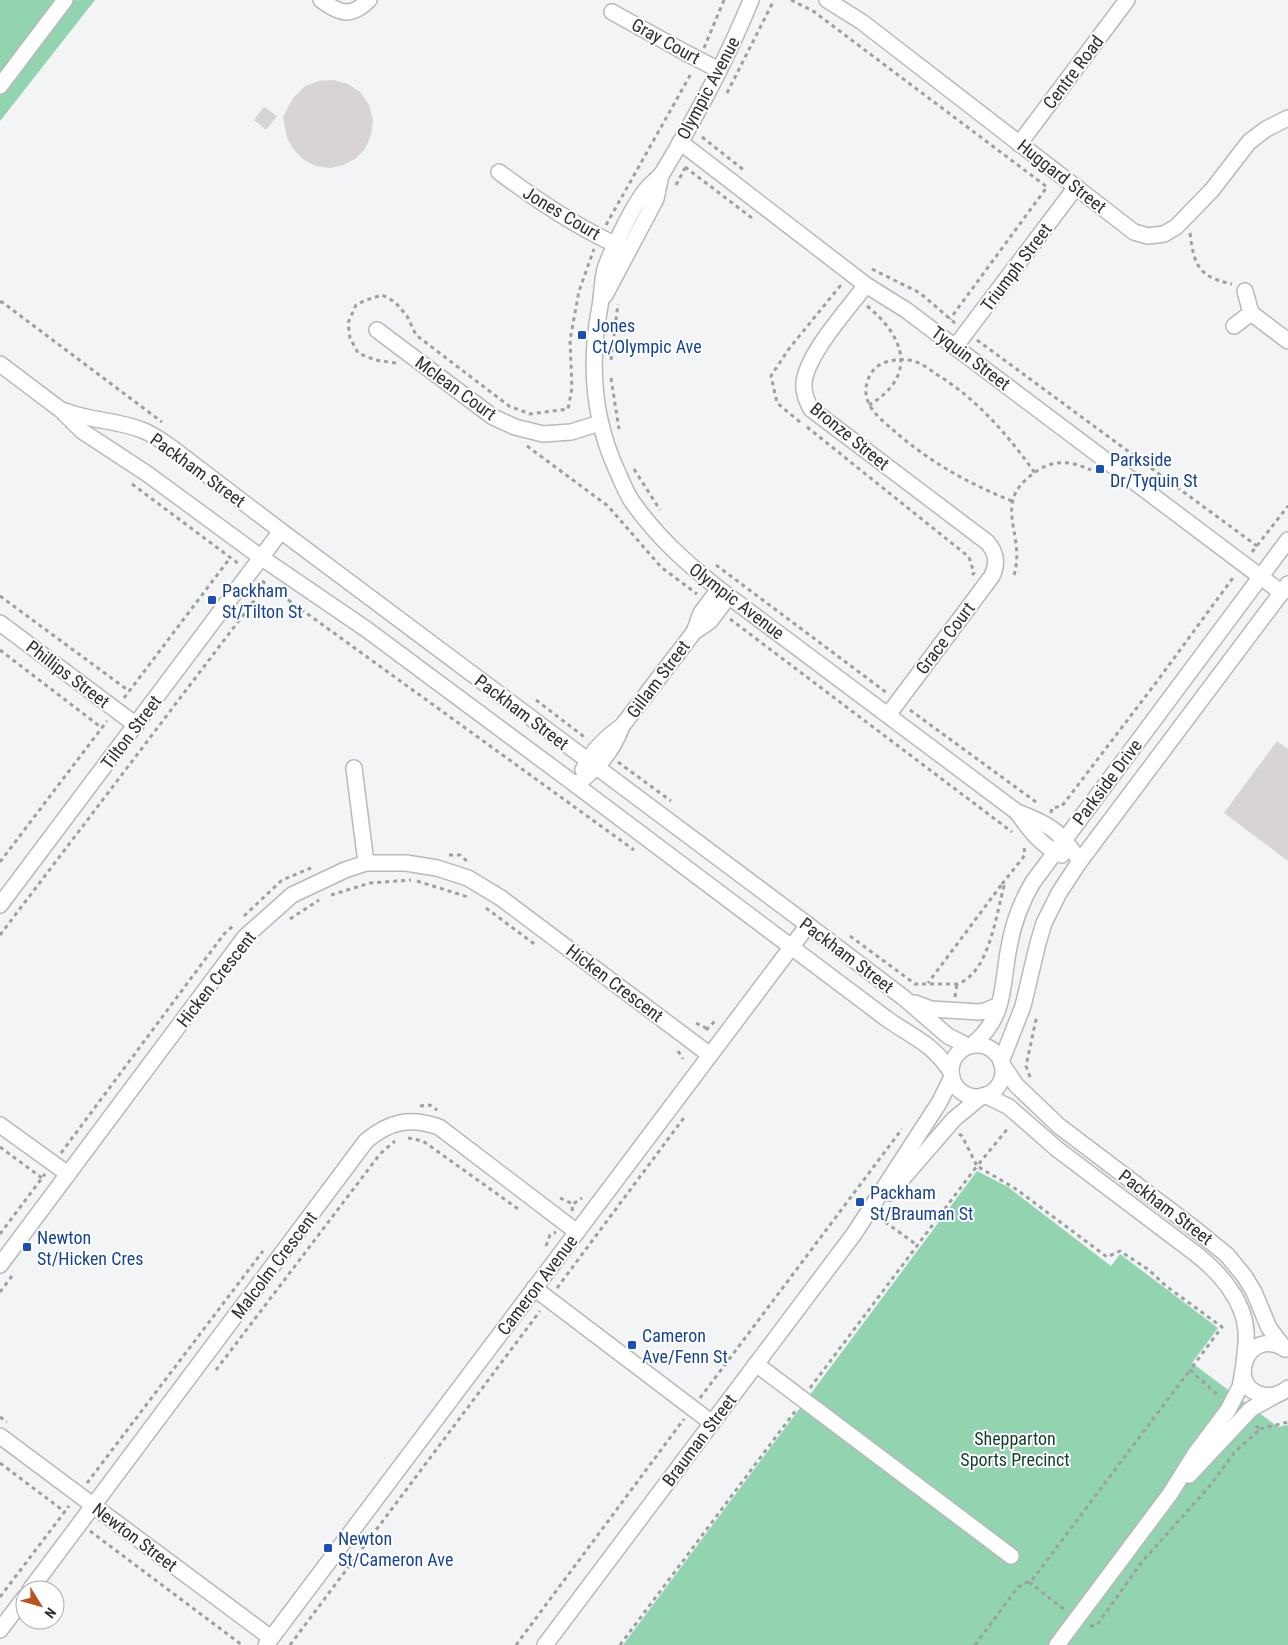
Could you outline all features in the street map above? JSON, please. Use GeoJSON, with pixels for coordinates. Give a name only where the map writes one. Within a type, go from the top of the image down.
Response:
{"type":"FeatureCollection","features":[{"type":"Feature","properties":{"kind":"street"},"geometry":{"type":"LineString","coordinates":[[0,86],[64,0]]}},
{"type":"Feature","properties":{"kind":"street"},"geometry":{"type":"LineString","coordinates":[[321,0],[336,10],[346,12],[358,9],[369,0]]}},
{"type":"Feature","properties":{"kind":"street","name":"Olympic Avenue"},"geometry":{"type":"LineString","coordinates":[[751,0],[719,70],[661,175],[656,199],[622,247],[600,304],[595,331],[595,394],[600,423],[612,460],[630,498],[656,532],[682,559],[1017,812],[1047,824],[1064,838],[1080,861]]}},
{"type":"Feature","properties":{"kind":"street","name":"Huggard Street"},"geometry":{"type":"LineString","coordinates":[[827,0],[862,22],[1134,232],[1148,236],[1164,234],[1176,227],[1212,190],[1249,142],[1266,129],[1288,118]]}},
{"type":"Feature","properties":{"kind":"street","name":"Centre Road"},"geometry":{"type":"LineString","coordinates":[[1020,144],[1127,0]]}},
{"type":"Feature","properties":{"kind":"street","name":"Gray Court"},"geometry":{"type":"LineString","coordinates":[[612,12],[719,70]]}},
{"type":"Feature","properties":{"kind":"street","name":"Tyquin Street"},"geometry":{"type":"LineString","coordinates":[[680,142],[866,285],[906,310],[956,347],[1284,595]]}},
{"type":"Feature","properties":{"kind":"street","name":"Jones Court"},"geometry":{"type":"LineString","coordinates":[[499,172],[519,187],[600,237],[622,247]]}},
{"type":"Feature","properties":{"kind":"street","name":"Triumph Street"},"geometry":{"type":"LineString","coordinates":[[956,347],[1076,187]]}},
{"type":"Feature","properties":{"kind":"street","name":"Bronze Street"},"geometry":{"type":"LineString","coordinates":[[866,285],[816,352],[807,369],[803,384],[804,396],[811,409],[987,542],[995,552],[996,558]]}},
{"type":"Feature","properties":{"kind":"street"},"geometry":{"type":"LineString","coordinates":[[1240,287],[1251,313],[1288,341]]}},
{"type":"Feature","properties":{"kind":"street"},"geometry":{"type":"LineString","coordinates":[[1234,326],[1251,313]]}},
{"type":"Feature","properties":{"kind":"street","name":"Mclean Court"},"geometry":{"type":"LineString","coordinates":[[377,330],[493,417],[515,427],[543,434],[571,432],[600,423]]}},
{"type":"Feature","properties":{"kind":"street","name":"Packham Street"},"geometry":{"type":"LineString","coordinates":[[0,364],[61,410],[82,431],[146,473],[262,558],[366,629],[887,1019],[932,1048],[940,1055],[951,1075]]}},
{"type":"Feature","properties":{"kind":"street","name":"Packham Street"},"geometry":{"type":"LineString","coordinates":[[61,410],[82,418],[141,429],[155,436],[808,925],[904,998],[948,1036],[970,1046]]}},
{"type":"Feature","properties":{"kind":"street","name":"Tilton Street"},"geometry":{"type":"LineString","coordinates":[[0,905],[5,889],[136,725],[281,531]]}},
{"type":"Feature","properties":{"kind":"street","name":"Parkside Drive"},"geometry":{"type":"LineString","coordinates":[[970,1046],[985,1034],[991,1026],[999,1005],[1009,947],[1018,913],[1032,882],[1288,540]]}},
{"type":"Feature","properties":{"kind":"street","name":"Grace Court"},"geometry":{"type":"LineString","coordinates":[[888,715],[992,576],[996,565],[996,558]]}},
{"type":"Feature","properties":{"kind":"street","name":"Gillam Street"},"geometry":{"type":"LineString","coordinates":[[576,785],[592,764],[615,744],[622,726],[694,632],[710,620],[713,606],[724,592]]}},
{"type":"Feature","properties":{"kind":"street","name":"Parkside Drive"},"geometry":{"type":"LineString","coordinates":[[1002,1063],[1023,1006],[1044,923],[1059,893],[1080,861],[1284,595]]}},
{"type":"Feature","properties":{"kind":"street","name":"Phillips Street"},"geometry":{"type":"LineString","coordinates":[[0,623],[136,725]]}},
{"type":"Feature","properties":{"kind":"street"},"geometry":{"type":"LineString","coordinates":[[354,768],[366,863]]}},
{"type":"Feature","properties":{"kind":"street","name":"Olympic Avenue"},"geometry":{"type":"LineString","coordinates":[[1017,812],[1030,839],[1054,852]]}},
{"type":"Feature","properties":{"kind":"street"},"geometry":{"type":"LineString","coordinates":[[1054,852],[1080,861]]}},
{"type":"Feature","properties":{"kind":"street","name":"Hicken Crescent"},"geometry":{"type":"LineString","coordinates":[[0,1265],[245,937],[292,895],[345,870],[366,863],[406,863],[437,868],[468,878],[501,898],[710,1055]]}},
{"type":"Feature","properties":{"kind":"street","name":"Cameron Avenue"},"geometry":{"type":"LineString","coordinates":[[268,1642],[808,925]]}},
{"type":"Feature","properties":{"kind":"street"},"geometry":{"type":"LineString","coordinates":[[904,998],[936,1010],[983,1012],[999,1005]]}},
{"type":"Feature","properties":{"kind":"street"},"geometry":{"type":"LineString","coordinates":[[970,1046],[984,1046],[991,1049],[997,1054],[1002,1063],[1001,1081],[994,1090],[983,1096],[970,1096],[963,1092],[957,1087],[951,1075],[955,1056],[961,1050],[970,1046]]}},
{"type":"Feature","properties":{"kind":"street","name":"Packham Street"},"geometry":{"type":"LineString","coordinates":[[1002,1063],[1016,1085],[1059,1126],[1226,1254],[1249,1284],[1269,1328],[1287,1350]]}},
{"type":"Feature","properties":{"kind":"street","name":"Brauman Street"},"geometry":{"type":"LineString","coordinates":[[911,1160],[951,1075]]}},
{"type":"Feature","properties":{"kind":"street","name":"Packham Street"},"geometry":{"type":"LineString","coordinates":[[983,1096],[1007,1105],[1050,1144],[1214,1269],[1232,1292],[1245,1323],[1247,1337],[1243,1366]]}},
{"type":"Feature","properties":{"kind":"street","name":"Brauman Street"},"geometry":{"type":"LineString","coordinates":[[545,1645],[911,1160],[954,1119],[983,1096]]}},
{"type":"Feature","properties":{"kind":"street","name":"Malcolm Crescent"},"geometry":{"type":"LineString","coordinates":[[39,1580],[100,1510],[366,1141],[378,1131],[392,1124],[414,1121],[439,1127],[577,1232]]}},
{"type":"Feature","properties":{"kind":"street"},"geometry":{"type":"LineString","coordinates":[[0,1125],[68,1174]]}},
{"type":"Feature","properties":{"kind":"street"},"geometry":{"type":"LineString","coordinates":[[534,1288],[712,1423]]}},
{"type":"Feature","properties":{"kind":"street","name":"Packham Street"},"geometry":{"type":"LineString","coordinates":[[1243,1366],[1250,1352],[1261,1345],[1274,1344],[1287,1350]]}},
{"type":"Feature","properties":{"kind":"street"},"geometry":{"type":"LineString","coordinates":[[756,1364],[1012,1556]]}},
{"type":"Feature","properties":{"kind":"street"},"geometry":{"type":"LineString","coordinates":[[1243,1366],[1246,1383],[1256,1393],[1265,1396],[1284,1391]]}},
{"type":"Feature","properties":{"kind":"street"},"geometry":{"type":"LineString","coordinates":[[1057,1645],[1170,1494],[1195,1454],[1231,1407],[1240,1387],[1243,1366]]}},
{"type":"Feature","properties":{"kind":"street"},"geometry":{"type":"LineString","coordinates":[[1170,1494],[1254,1406],[1284,1391]]}},
{"type":"Feature","properties":{"kind":"street","name":"Newton Street"},"geometry":{"type":"LineString","coordinates":[[0,1436],[100,1510],[268,1642]]}},
{"type":"Feature","properties":{"kind":"street"},"geometry":{"type":"LineString","coordinates":[[0,1630],[15,1610]]}},
{"type":"Feature","properties":{"kind":"path"},"geometry":{"type":"LineString","coordinates":[[398,363],[375,360],[358,353],[350,338],[348,323],[356,305],[382,295],[395,302],[407,316],[416,335],[509,406],[530,414],[568,409],[572,388],[570,340],[579,291],[592,252],[708,41],[724,0]]}},
{"type":"Feature","properties":{"kind":"path"},"geometry":{"type":"LineString","coordinates":[[723,99],[774,0]]}},
{"type":"Feature","properties":{"kind":"path"},"geometry":{"type":"LineString","coordinates":[[791,0],[813,11],[1066,201]]}},
{"type":"Feature","properties":{"kind":"path"},"geometry":{"type":"LineString","coordinates":[[671,193],[706,129]]}},
{"type":"Feature","properties":{"kind":"path"},"geometry":{"type":"LineString","coordinates":[[950,319],[1047,187]]}},
{"type":"Feature","properties":{"kind":"path"},"geometry":{"type":"LineString","coordinates":[[1184,236],[1189,230],[1192,252],[1204,274],[1240,287]]}},
{"type":"Feature","properties":{"kind":"path"},"geometry":{"type":"LineString","coordinates":[[860,300],[875,312],[885,324],[894,337],[902,359],[897,377],[891,387],[883,396],[869,405]]}},
{"type":"Feature","properties":{"kind":"path"},"geometry":{"type":"LineString","coordinates":[[618,304],[610,369],[620,433]]}},
{"type":"Feature","properties":{"kind":"path"},"geometry":{"type":"LineString","coordinates":[[1012,501],[958,477],[930,460],[878,416],[869,405],[866,394],[866,383],[870,374],[884,362],[902,359],[922,365],[963,392],[1004,433],[1034,473]]}},
{"type":"Feature","properties":{"kind":"path"},"geometry":{"type":"LineString","coordinates":[[525,444],[608,506],[661,566],[1015,835]]}},
{"type":"Feature","properties":{"kind":"path"},"geometry":{"type":"LineString","coordinates":[[1014,575],[1017,555],[1011,513],[1012,501],[1016,491],[1034,473],[1046,466],[1060,462],[1076,463],[1094,471]]}},
{"type":"Feature","properties":{"kind":"path"},"geometry":{"type":"LineString","coordinates":[[632,467],[661,513]]}},
{"type":"Feature","properties":{"kind":"path"},"geometry":{"type":"LineString","coordinates":[[1046,809],[1062,806],[1288,506]]}},
{"type":"Feature","properties":{"kind":"path"},"geometry":{"type":"LineString","coordinates":[[714,564],[1038,803]]}},
{"type":"Feature","properties":{"kind":"path"},"geometry":{"type":"LineString","coordinates":[[0,935],[266,585]]}},
{"type":"Feature","properties":{"kind":"path"},"geometry":{"type":"LineString","coordinates":[[0,596],[129,691]]}},
{"type":"Feature","properties":{"kind":"path"},"geometry":{"type":"LineString","coordinates":[[0,650],[102,728]]}},
{"type":"Feature","properties":{"kind":"path"},"geometry":{"type":"LineString","coordinates":[[1047,824],[1052,808]]}},
{"type":"Feature","properties":{"kind":"path"},"geometry":{"type":"LineString","coordinates":[[1024,847],[1031,845],[1030,839]]}},
{"type":"Feature","properties":{"kind":"path"},"geometry":{"type":"LineString","coordinates":[[1002,884],[1004,886],[992,931],[978,969],[968,979],[957,984],[928,984],[1002,884],[1025,855],[1024,847],[1030,839]]}},
{"type":"Feature","properties":{"kind":"path"},"geometry":{"type":"LineString","coordinates":[[441,854],[460,856],[475,867]]}},
{"type":"Feature","properties":{"kind":"path"},"geometry":{"type":"LineString","coordinates":[[0,1234],[224,934],[282,880],[316,866]]}},
{"type":"Feature","properties":{"kind":"path"},"geometry":{"type":"LineString","coordinates":[[286,921],[325,896],[370,883],[412,880],[472,898]]}},
{"type":"Feature","properties":{"kind":"path"},"geometry":{"type":"LineString","coordinates":[[480,904],[544,951]]}},
{"type":"Feature","properties":{"kind":"path"},"geometry":{"type":"LineString","coordinates":[[1031,1079],[1026,1066],[1038,1011]]}},
{"type":"Feature","properties":{"kind":"path"},"geometry":{"type":"LineString","coordinates":[[689,1019],[706,1028]]}},
{"type":"Feature","properties":{"kind":"path"},"geometry":{"type":"LineString","coordinates":[[670,1045],[684,1059]]}},
{"type":"Feature","properties":{"kind":"path"},"geometry":{"type":"LineString","coordinates":[[620,1645],[792,1417],[803,1398],[917,1245],[977,1166],[1020,1115]]}},
{"type":"Feature","properties":{"kind":"path"},"geometry":{"type":"LineString","coordinates":[[211,1376],[380,1154],[400,1137],[422,1141],[528,1216]]}},
{"type":"Feature","properties":{"kind":"path"},"geometry":{"type":"LineString","coordinates":[[0,1147],[42,1178]]}},
{"type":"Feature","properties":{"kind":"path"},"geometry":{"type":"LineString","coordinates":[[975,1645],[1018,1587],[1029,1582],[1044,1563],[1222,1327],[1166,1286],[1146,1268],[1120,1251],[1107,1257],[1008,1184],[977,1166]]}},
{"type":"Feature","properties":{"kind":"path"},"geometry":{"type":"LineString","coordinates":[[885,1222],[917,1245]]}},
{"type":"Feature","properties":{"kind":"path"},"geometry":{"type":"LineString","coordinates":[[544,1227],[550,1235]]}},
{"type":"Feature","properties":{"kind":"path"},"geometry":{"type":"LineString","coordinates":[[0,1292],[12,1276]]}},
{"type":"Feature","properties":{"kind":"path"},"geometry":{"type":"LineString","coordinates":[[1190,1370],[1231,1407]]}},
{"type":"Feature","properties":{"kind":"path"},"geometry":{"type":"LineString","coordinates":[[1244,1416],[1260,1429]]}},
{"type":"Feature","properties":{"kind":"path"},"geometry":{"type":"LineString","coordinates":[[1029,1582],[1087,1627],[1097,1625],[1141,1563],[1208,1487],[1234,1453],[1260,1429],[1288,1422]]}},
{"type":"Feature","properties":{"kind":"path"},"geometry":{"type":"LineString","coordinates":[[0,1463],[242,1645]]}},
{"type":"Feature","properties":{"kind":"path"},"geometry":{"type":"LineString","coordinates":[[87,1540],[86,1528],[100,1510]]}},
{"type":"Feature","properties":{"kind":"green space"},"geometry":{"type":"Polygon","coordinates":[[[0,0],[95,0],[0,121],[0,0]]]}},
{"type":"Feature","properties":{"kind":"green space","name":"Shepparton Sports Precinct"},"geometry":{"type":"Polygon","coordinates":[[[977,1171],[1008,1187],[1111,1266],[1120,1254],[1218,1328],[1192,1363],[1278,1427],[1288,1425],[1288,1645],[623,1645],[977,1171]]]}},
{"type":"Feature","properties":{"kind":"building"},"geometry":{"type":"Polygon","coordinates":[[[333,80],[348,84],[360,92],[369,105],[373,120],[371,135],[365,149],[355,159],[343,165],[330,168],[316,166],[304,160],[294,150],[287,138],[283,117],[293,98],[304,87],[318,81],[333,80]]]}},
{"type":"Feature","properties":{"kind":"building"},"geometry":{"type":"Polygon","coordinates":[[[264,107],[277,116],[266,130],[254,120],[264,107]]]}},
{"type":"Feature","properties":{"kind":"building"},"geometry":{"type":"Polygon","coordinates":[[[1277,741],[1288,749],[1288,861],[1224,813],[1277,741]]]}},
{"type":"Feature","properties":{"kind":"place","name":"Jones Ct/Olympic Ave"},"geometry":{"type":"Point","coordinates":[582,335]}},
{"type":"Feature","properties":{"kind":"place","name":"Parkside Dr/Tyquin St"},"geometry":{"type":"Point","coordinates":[1100,469]}},
{"type":"Feature","properties":{"kind":"place","name":"Packham St/Tilton St"},"geometry":{"type":"Point","coordinates":[212,600]}},
{"type":"Feature","properties":{"kind":"place","name":"Packham St/Brauman St"},"geometry":{"type":"Point","coordinates":[860,1202]}},
{"type":"Feature","properties":{"kind":"place","name":"Newton St/Hicken Cres"},"geometry":{"type":"Point","coordinates":[27,1247]}},
{"type":"Feature","properties":{"kind":"place","name":"Cameron Ave/Fenn St"},"geometry":{"type":"Point","coordinates":[632,1345]}},
{"type":"Feature","properties":{"kind":"place","name":"Newton St/Cameron Ave"},"geometry":{"type":"Point","coordinates":[328,1548]}}]}
